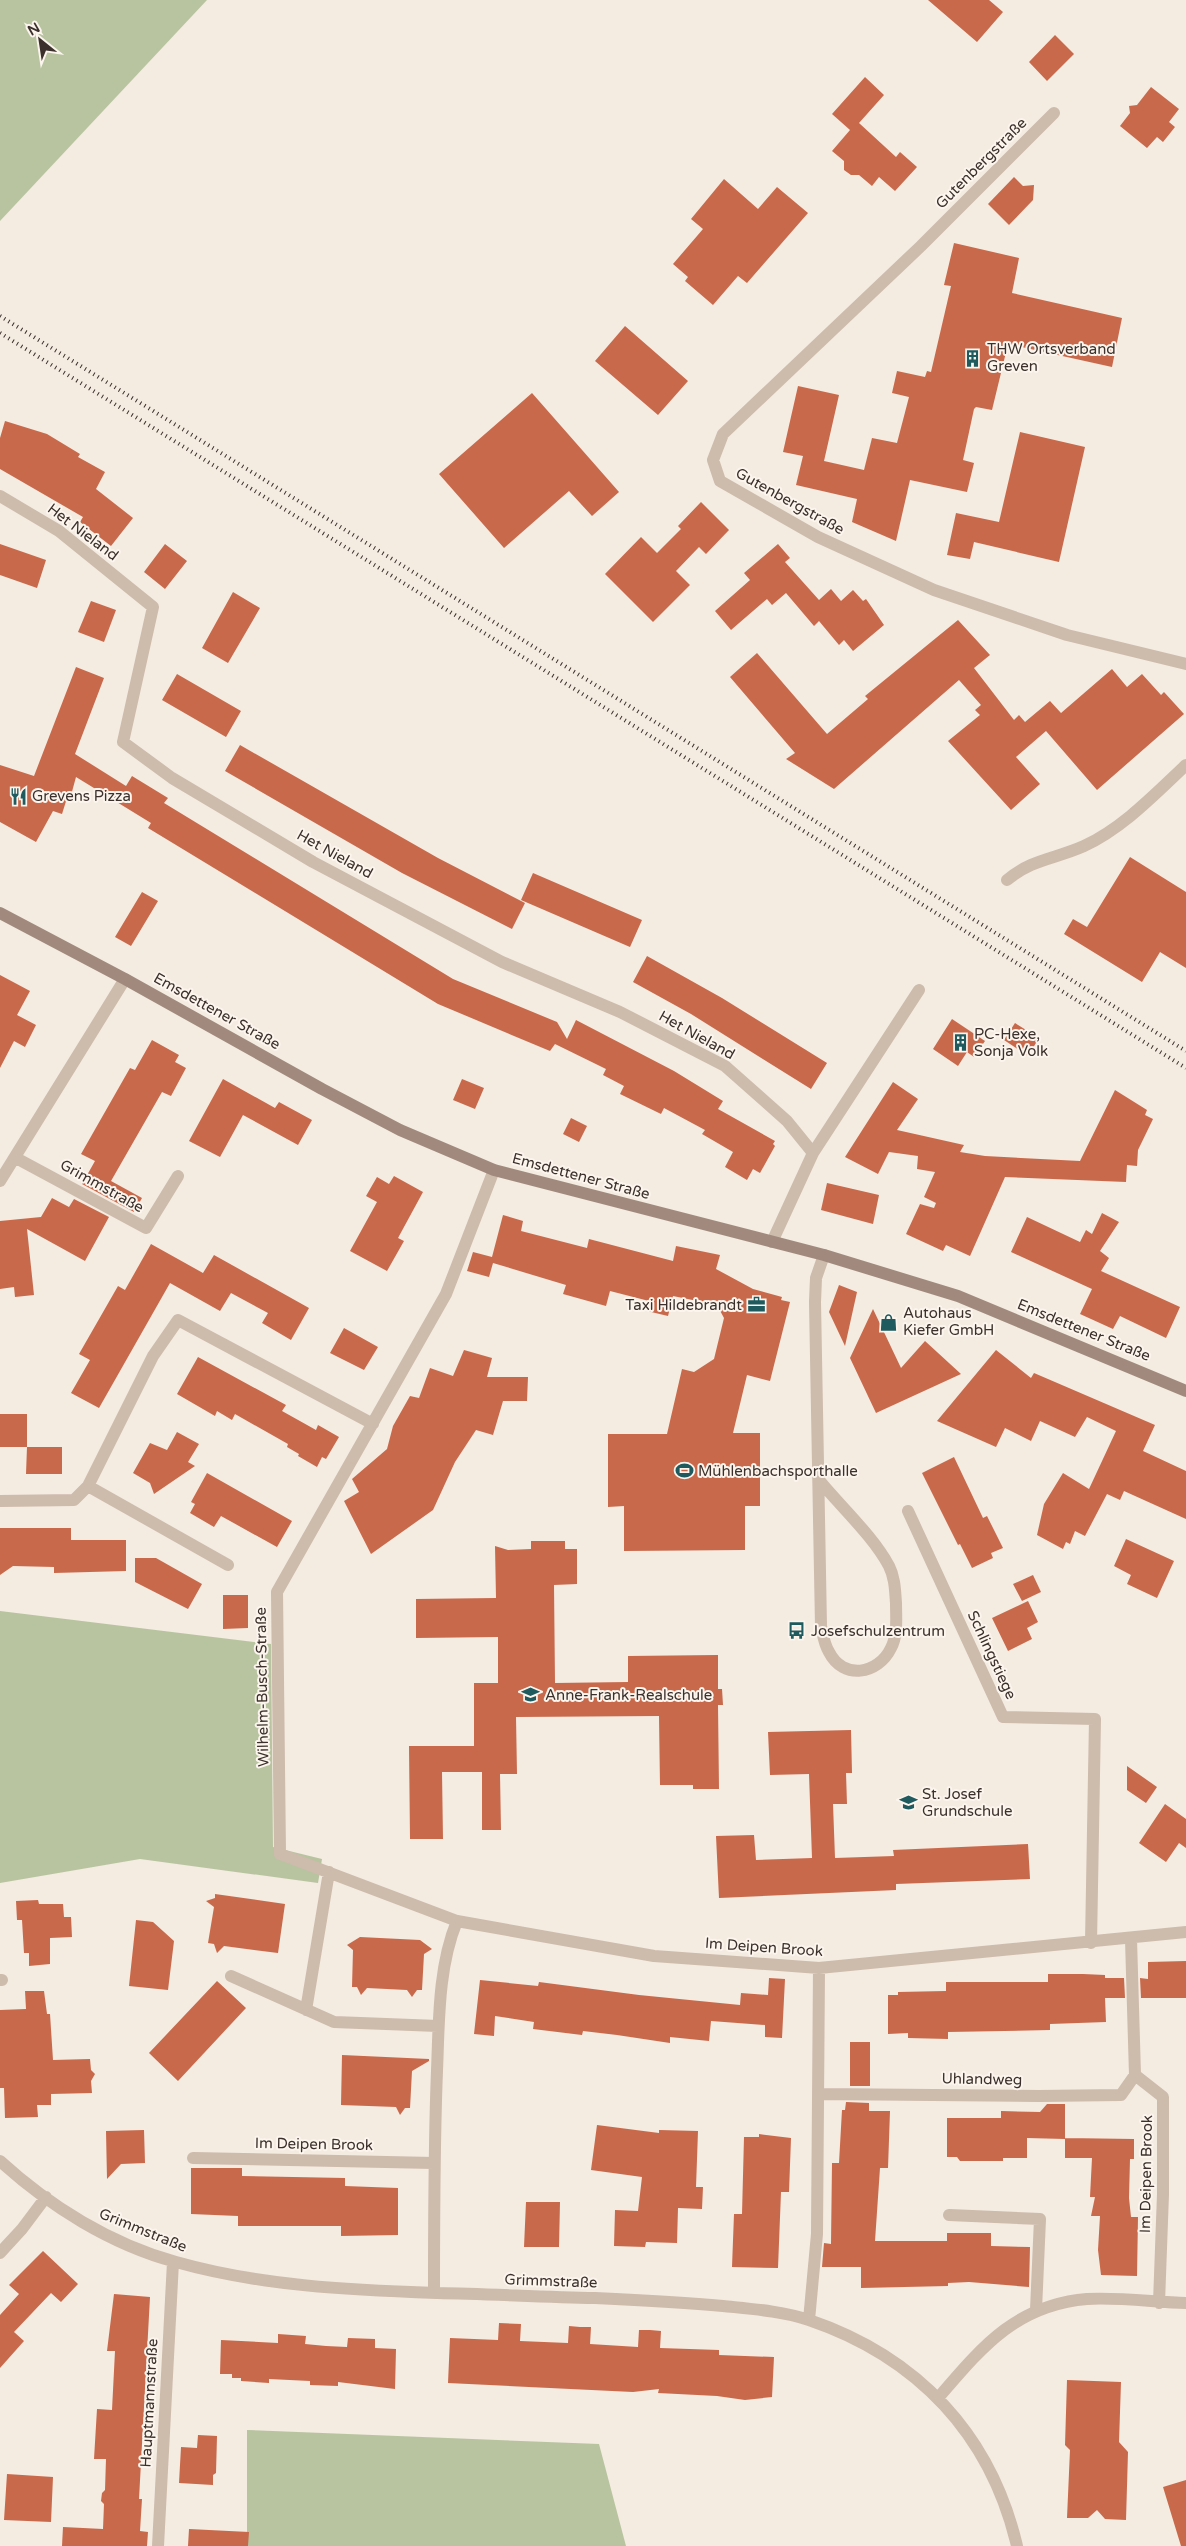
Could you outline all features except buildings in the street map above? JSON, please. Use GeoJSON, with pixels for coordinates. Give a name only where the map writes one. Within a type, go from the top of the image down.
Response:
{"type":"FeatureCollection","features":[{"type":"Feature","properties":{"kind":"street","name":"Gutenbergstraße"},"geometry":{"type":"LineString","coordinates":[[1054,113],[921,246],[723,434],[714,460],[720,481],[818,537],[934,590],[1067,635],[1186,664]]}},
{"type":"Feature","properties":{"kind":"street","name":"Het Nieland"},"geometry":{"type":"LineString","coordinates":[[0,496],[59,531],[153,607],[123,742],[172,778],[313,862],[502,962],[620,1012],[726,1066],[787,1121],[813,1153]]}},
{"type":"Feature","properties":{"kind":"street"},"geometry":{"type":"LineString","coordinates":[[1007,880],[1022,867],[1085,846],[1128,818],[1186,765]]}},
{"type":"Feature","properties":{"kind":"street","name":"Emsdettener Straße"},"geometry":{"type":"LineString","coordinates":[[0,913],[125,979],[392,1126],[494,1170],[824,1255],[958,1296],[1186,1391]]}},
{"type":"Feature","properties":{"kind":"street"},"geometry":{"type":"LineString","coordinates":[[0,1182],[125,979]]}},
{"type":"Feature","properties":{"kind":"street"},"geometry":{"type":"LineString","coordinates":[[772,1242],[813,1153],[919,990]]}},
{"type":"Feature","properties":{"kind":"street","name":"Grimmstraße"},"geometry":{"type":"LineString","coordinates":[[16,1158],[146,1228],[178,1176]]}},
{"type":"Feature","properties":{"kind":"street","name":"Wilhelm-Busch-Straße"},"geometry":{"type":"LineString","coordinates":[[280,1854],[277,1592],[446,1294],[494,1170]]}},
{"type":"Feature","properties":{"kind":"street"},"geometry":{"type":"LineString","coordinates":[[819,1480],[877,1549],[889,1566],[894,1580],[897,1624],[892,1648],[877,1666],[864,1672],[853,1672],[843,1668],[829,1653],[824,1640],[822,1626],[815,1302],[816,1278],[824,1255]]}},
{"type":"Feature","properties":{"kind":"street"},"geometry":{"type":"LineString","coordinates":[[0,1501],[74,1500],[88,1486],[153,1356],[178,1320],[373,1424]]}},
{"type":"Feature","properties":{"kind":"street"},"geometry":{"type":"LineString","coordinates":[[88,1486],[228,1565]]}},
{"type":"Feature","properties":{"kind":"street","name":"Schlingstiege"},"geometry":{"type":"LineString","coordinates":[[908,1511],[1003,1717],[1095,1719],[1091,1943]]}},
{"type":"Feature","properties":{"kind":"street","name":"Im Deipen Brook"},"geometry":{"type":"LineString","coordinates":[[280,1854],[457,1921],[654,1956],[819,1968],[1091,1943],[1186,1932]]}},
{"type":"Feature","properties":{"kind":"street"},"geometry":{"type":"LineString","coordinates":[[306,2010],[329,1872]]}},
{"type":"Feature","properties":{"kind":"street"},"geometry":{"type":"LineString","coordinates":[[434,2293],[434,2163],[438,2026],[448,1943],[457,1921]]}},
{"type":"Feature","properties":{"kind":"street"},"geometry":{"type":"LineString","coordinates":[[1131,1939],[1135,2075]]}},
{"type":"Feature","properties":{"kind":"street"},"geometry":{"type":"LineString","coordinates":[[809,2320],[816,2234],[819,1968]]}},
{"type":"Feature","properties":{"kind":"street"},"geometry":{"type":"LineString","coordinates":[[231,1976],[334,2022],[438,2026]]}},
{"type":"Feature","properties":{"kind":"street","name":"Im Deipen Brook"},"geometry":{"type":"LineString","coordinates":[[1135,2075],[1163,2097],[1163,2194],[1159,2302]]}},
{"type":"Feature","properties":{"kind":"street","name":"Uhlandweg"},"geometry":{"type":"LineString","coordinates":[[819,2094],[1121,2095],[1135,2075]]}},
{"type":"Feature","properties":{"kind":"street","name":"Im Deipen Brook"},"geometry":{"type":"LineString","coordinates":[[193,2158],[434,2163]]}},
{"type":"Feature","properties":{"kind":"street","name":"Grimmstraße"},"geometry":{"type":"LineString","coordinates":[[0,2161],[46,2197],[86,2224],[131,2246],[174,2262],[230,2275],[282,2283],[384,2292],[661,2301],[760,2310],[809,2320],[865,2345],[902,2368],[939,2398],[976,2445],[998,2486],[1017,2546]]}},
{"type":"Feature","properties":{"kind":"street"},"geometry":{"type":"LineString","coordinates":[[0,2253],[22,2229],[46,2197]]}},
{"type":"Feature","properties":{"kind":"street"},"geometry":{"type":"LineString","coordinates":[[949,2215],[1040,2219],[1036,2310]]}},
{"type":"Feature","properties":{"kind":"street","name":"Hauptmannstraße"},"geometry":{"type":"LineString","coordinates":[[158,2546],[174,2262]]}},
{"type":"Feature","properties":{"kind":"street"},"geometry":{"type":"LineString","coordinates":[[939,2398],[993,2337],[1017,2320],[1036,2310],[1087,2299],[1186,2303]]}},
{"type":"Feature","properties":{"kind":"green space"},"geometry":{"type":"Polygon","coordinates":[[[0,0],[207,0],[0,221],[0,0]]]}},
{"type":"Feature","properties":{"kind":"green space"},"geometry":{"type":"Polygon","coordinates":[[[0,1611],[271,1644],[273,1847],[322,1859],[318,1883],[140,1859],[0,1883],[0,1611]]]}},
{"type":"Feature","properties":{"kind":"green space"},"geometry":{"type":"Polygon","coordinates":[[[247,2430],[599,2444],[626,2546],[247,2546],[247,2430]]]}},
{"type":"Feature","properties":{"kind":"railway"},"geometry":{"type":"LineString","coordinates":[[0,316],[1186,1051]]}},
{"type":"Feature","properties":{"kind":"railway"},"geometry":{"type":"LineString","coordinates":[[0,333],[1186,1068]]}},
{"type":"Feature","properties":{"kind":"place","name":"THW Ortsverband Greven"},"geometry":{"type":"Point","coordinates":[973,358]}},
{"type":"Feature","properties":{"kind":"place","name":"Grevens Pizza"},"geometry":{"type":"Point","coordinates":[18,796]}},
{"type":"Feature","properties":{"kind":"place","name":"PC-Hexe, Sonja Volk"},"geometry":{"type":"Point","coordinates":[960,1043]}},
{"type":"Feature","properties":{"kind":"place","name":"Taxi Hildebrandt"},"geometry":{"type":"Point","coordinates":[756,1305]}},
{"type":"Feature","properties":{"kind":"place","name":"Autohaus Kiefer GmbH"},"geometry":{"type":"Point","coordinates":[889,1322]}},
{"type":"Feature","properties":{"kind":"place","name":"Mühlenbachsporthalle"},"geometry":{"type":"Point","coordinates":[684,1471]}},
{"type":"Feature","properties":{"kind":"place","name":"Josefschulzentrum"},"geometry":{"type":"Point","coordinates":[797,1631]}},
{"type":"Feature","properties":{"kind":"place","name":"Anne-Frank-Realschule"},"geometry":{"type":"Point","coordinates":[531,1695]}},
{"type":"Feature","properties":{"kind":"place","name":"St. Josef Grundschule"},"geometry":{"type":"Point","coordinates":[908,1803]}}]}
